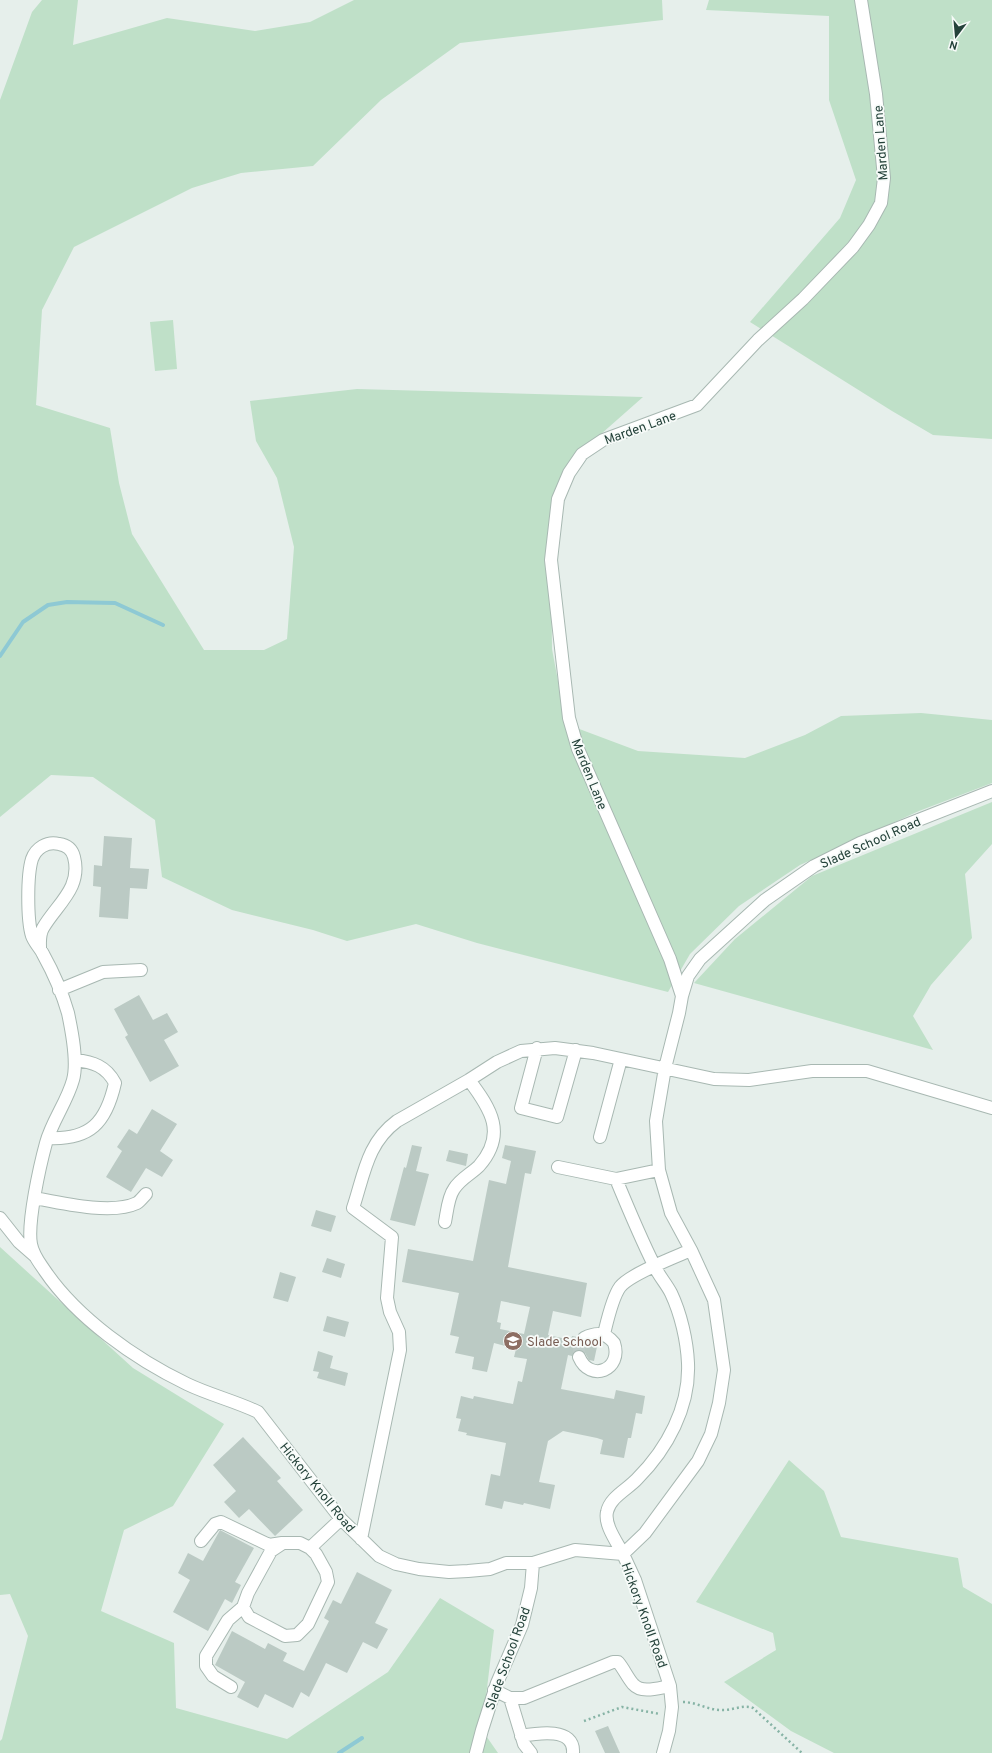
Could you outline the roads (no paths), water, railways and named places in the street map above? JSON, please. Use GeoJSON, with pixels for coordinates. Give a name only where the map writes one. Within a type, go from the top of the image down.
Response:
{"type":"FeatureCollection","features":[{"type":"Feature","properties":{"kind":"street","name":"Marden Lane"},"geometry":{"type":"LineString","coordinates":[[682,996],[670,959],[578,750],[569,718],[550,560],[558,499],[569,474],[582,454],[587,450],[603,440],[697,405],[753,346],[803,299],[853,247],[870,225],[881,203],[884,178],[876,94],[861,0]]}},
{"type":"Feature","properties":{"kind":"street","name":"Slade School Road"},"geometry":{"type":"LineString","coordinates":[[622,1554],[646,1533],[698,1461],[711,1434],[719,1403],[724,1370],[714,1300],[672,1213],[658,1170],[656,1121],[665,1068],[688,976],[700,959],[765,900],[814,866],[860,843],[992,790]]}},
{"type":"Feature","properties":{"kind":"street"},"geometry":{"type":"LineString","coordinates":[[35,1256],[31,1238],[35,1198],[41,1162],[48,1138],[72,1083],[75,1069],[68,1013],[53,972],[40,948],[32,938],[29,917],[29,877],[31,860],[41,847],[49,843],[58,843],[66,846],[72,852],[76,864],[74,879],[66,898],[43,928],[39,937],[40,948]]}},
{"type":"Feature","properties":{"kind":"street"},"geometry":{"type":"LineString","coordinates":[[60,990],[103,972],[141,970]]}},
{"type":"Feature","properties":{"kind":"street"},"geometry":{"type":"LineString","coordinates":[[362,1539],[400,1350],[400,1340],[390,1312],[387,1298],[392,1237],[353,1208],[370,1155],[380,1136],[397,1121],[469,1080],[497,1062],[521,1051],[537,1048],[576,1050],[714,1079],[749,1080],[812,1071],[867,1071],[992,1108]]}},
{"type":"Feature","properties":{"kind":"street"},"geometry":{"type":"LineString","coordinates":[[537,1048],[521,1108],[557,1116],[576,1050]]}},
{"type":"Feature","properties":{"kind":"street"},"geometry":{"type":"LineString","coordinates":[[600,1137],[621,1059]]}},
{"type":"Feature","properties":{"kind":"street"},"geometry":{"type":"LineString","coordinates":[[48,1138],[74,1136],[87,1131],[98,1123],[109,1107],[115,1083],[110,1075],[96,1064],[75,1060]]}},
{"type":"Feature","properties":{"kind":"street"},"geometry":{"type":"LineString","coordinates":[[445,1222],[452,1190],[488,1155],[493,1139],[491,1112],[469,1080]]}},
{"type":"Feature","properties":{"kind":"street"},"geometry":{"type":"LineString","coordinates":[[558,1167],[616,1179],[658,1170]]}},
{"type":"Feature","properties":{"kind":"street"},"geometry":{"type":"LineString","coordinates":[[616,1179],[654,1267],[671,1294],[679,1316],[685,1341],[688,1364],[686,1390],[678,1418],[665,1446],[636,1481],[613,1500],[607,1511],[607,1521],[622,1554]]}},
{"type":"Feature","properties":{"kind":"street"},"geometry":{"type":"LineString","coordinates":[[35,1198],[70,1205],[120,1208],[138,1202],[146,1194]]}},
{"type":"Feature","properties":{"kind":"street"},"geometry":{"type":"LineString","coordinates":[[0,1218],[19,1242],[35,1256]]}},
{"type":"Feature","properties":{"kind":"street"},"geometry":{"type":"LineString","coordinates":[[604,1334],[610,1312],[620,1287],[637,1275],[691,1250]]}},
{"type":"Feature","properties":{"kind":"street","name":"Hickory Knoll Road"},"geometry":{"type":"LineString","coordinates":[[35,1256],[52,1281],[80,1313],[151,1365],[189,1385],[243,1404],[258,1412],[341,1519],[379,1556],[396,1564],[419,1569],[468,1572],[490,1569],[506,1563],[534,1563],[575,1550],[622,1554],[635,1580],[670,1686],[672,1709],[663,1753]]}},
{"type":"Feature","properties":{"kind":"street"},"geometry":{"type":"LineString","coordinates":[[580,1358],[582,1364],[593,1371],[605,1370],[610,1367],[616,1356],[614,1343],[604,1334],[591,1334],[584,1338]]}},
{"type":"Feature","properties":{"kind":"street"},"geometry":{"type":"LineString","coordinates":[[310,1548],[341,1519]]}},
{"type":"Feature","properties":{"kind":"street"},"geometry":{"type":"LineString","coordinates":[[201,1541],[215,1524],[221,1522],[269,1545],[300,1543],[310,1548],[316,1554],[326,1572],[328,1582],[308,1624],[297,1635],[286,1636],[263,1625],[249,1617],[243,1607]]}},
{"type":"Feature","properties":{"kind":"street"},"geometry":{"type":"LineString","coordinates":[[231,1687],[213,1676],[206,1666],[206,1656],[228,1620],[243,1607],[248,1593],[270,1551],[283,1543]]}},
{"type":"Feature","properties":{"kind":"street","name":"Slade School Road"},"geometry":{"type":"LineString","coordinates":[[476,1753],[494,1690],[522,1625],[531,1588],[534,1563]]}},
{"type":"Feature","properties":{"kind":"street"},"geometry":{"type":"LineString","coordinates":[[494,1690],[510,1698],[524,1698],[613,1662],[618,1662],[624,1668],[633,1684],[640,1688],[650,1690],[670,1686]]}},
{"type":"Feature","properties":{"kind":"street"},"geometry":{"type":"LineString","coordinates":[[510,1698],[524,1744],[531,1753]]}},
{"type":"Feature","properties":{"kind":"street"},"geometry":{"type":"LineString","coordinates":[[521,1736],[549,1733],[562,1735],[570,1740],[573,1747],[573,1753]]}},
{"type":"Feature","properties":{"kind":"waterway"},"geometry":{"type":"LineString","coordinates":[[0,656],[23,622],[48,605],[67,602],[115,603],[163,625]]}},
{"type":"Feature","properties":{"kind":"waterway"},"geometry":{"type":"LineString","coordinates":[[339,1753],[362,1738]]}},
{"type":"Feature","properties":{"kind":"tunnel"},"geometry":{"type":"LineString","coordinates":[[579,1357],[579,1347],[584,1338]]}},
{"type":"Feature","properties":{"kind":"place","name":"Slade School"},"geometry":{"type":"Point","coordinates":[513,1341]}}]}
